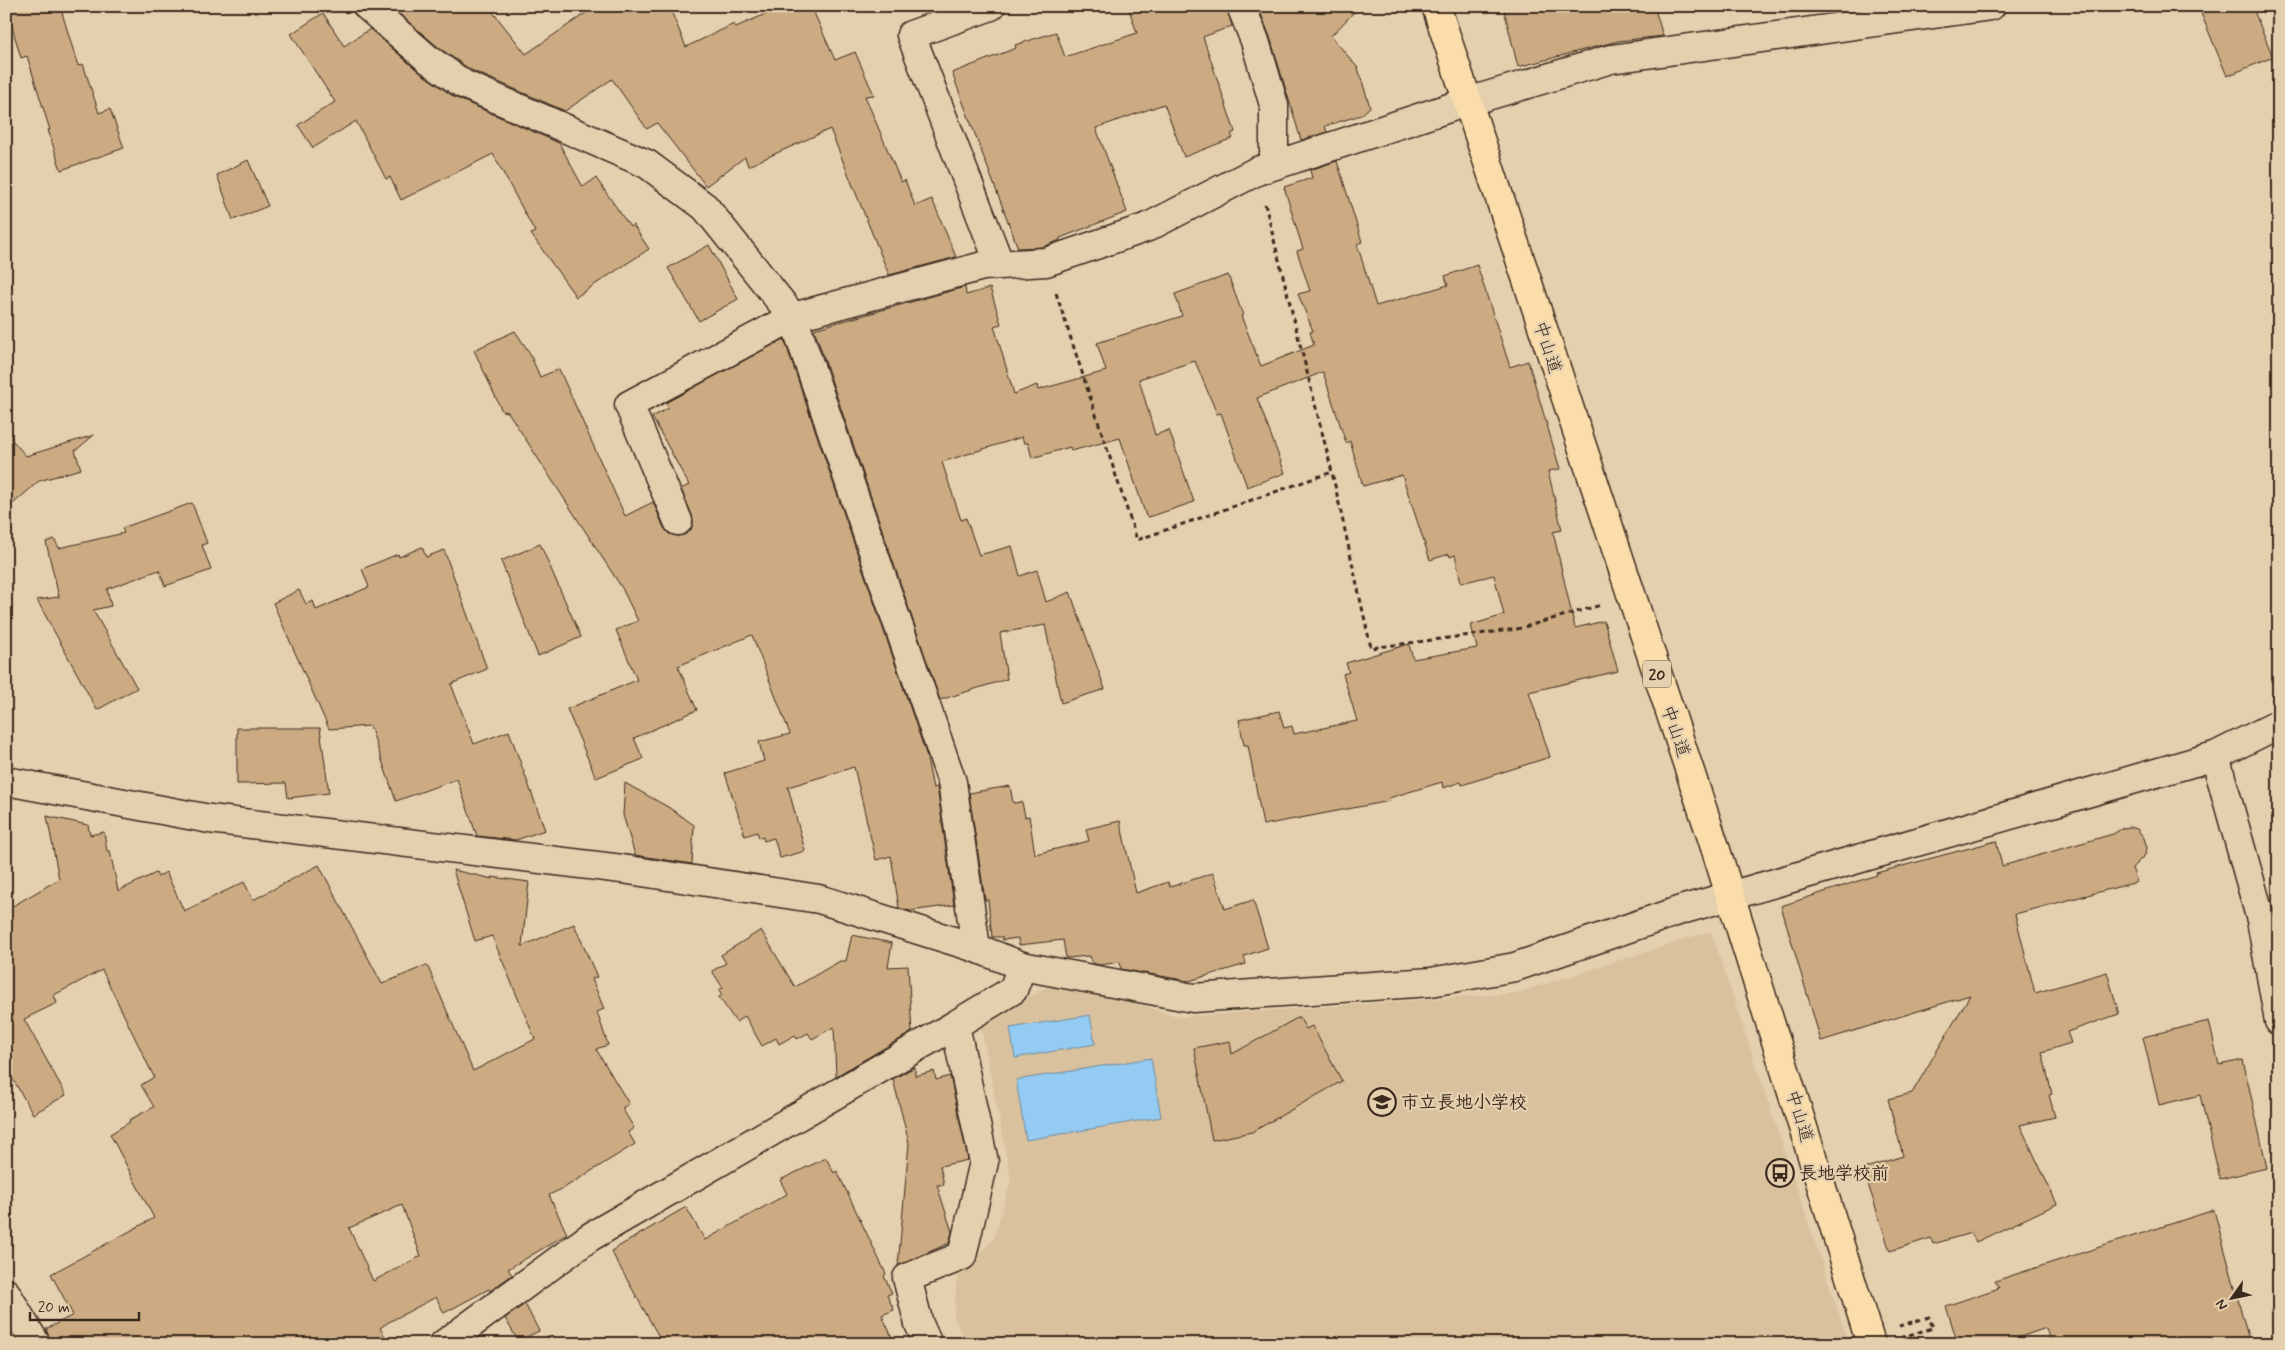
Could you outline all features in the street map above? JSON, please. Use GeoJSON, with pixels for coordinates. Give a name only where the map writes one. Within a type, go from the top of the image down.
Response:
{"type":"FeatureCollection","features":[{"type":"Feature","properties":{"kind":"highway","name":"中山道"},"geometry":{"type":"LineString","coordinates":[[1436,6],[1466,102],[1730,897],[1871,1344]]}},
{"type":"Feature","properties":{"kind":"street"},"geometry":{"type":"LineString","coordinates":[[367,6],[428,59],[463,84],[576,132],[654,169],[705,207],[793,317],[952,782],[976,948]]}},
{"type":"Feature","properties":{"kind":"street"},"geometry":{"type":"LineString","coordinates":[[991,6],[911,35],[1000,265]]}},
{"type":"Feature","properties":{"kind":"street"},"geometry":{"type":"LineString","coordinates":[[1242,6],[1255,41],[1274,105],[1265,168]]}},
{"type":"Feature","properties":{"kind":"street"},"geometry":{"type":"LineString","coordinates":[[678,521],[630,405],[793,317],[983,266],[1046,262],[1148,227],[1265,168],[1466,102],[1611,59],[1991,6]]}},
{"type":"Feature","properties":{"kind":"street"},"geometry":{"type":"LineString","coordinates":[[6,781],[210,819],[622,869],[819,899],[976,948],[1022,966],[1193,998],[1430,982],[1515,967],[1681,910],[2215,756],[2279,724]]}},
{"type":"Feature","properties":{"kind":"street"},"geometry":{"type":"LineString","coordinates":[[2215,756],[2270,917],[2279,1021]]}},
{"type":"Feature","properties":{"kind":"street"},"geometry":{"type":"LineString","coordinates":[[444,1344],[590,1237],[1013,990],[1022,966]]}},
{"type":"Feature","properties":{"kind":"street"},"geometry":{"type":"LineString","coordinates":[[928,1344],[919,1324],[907,1278],[962,1256],[984,1162],[955,1025]]}},
{"type":"Feature","properties":{"kind":"street"},"geometry":{"type":"LineString","coordinates":[[6,1293],[36,1344]]}},
{"type":"Feature","properties":{"kind":"path"},"geometry":{"type":"LineString","coordinates":[[1265,168],[1371,648],[1517,629],[1631,597]]}},
{"type":"Feature","properties":{"kind":"path"},"geometry":{"type":"LineString","coordinates":[[1046,262],[1137,540],[1332,472]]}},
{"type":"Feature","properties":{"kind":"path"},"geometry":{"type":"LineString","coordinates":[[1896,1326],[1929,1317],[1933,1328],[1903,1337]]}},
{"type":"Feature","properties":{"kind":"shaded area","name":"市立長地小学校"},"geometry":{"type":"Polygon","coordinates":[[[1711,931],[1849,1344],[966,1344],[954,1317],[957,1276],[994,1239],[1011,1179],[981,1026],[1058,980],[1180,1017],[1517,993],[1711,931]]]}},
{"type":"Feature","properties":{"kind":"water"},"geometry":{"type":"Polygon","coordinates":[[[1090,1015],[1095,1044],[1015,1058],[1010,1028],[1090,1015]]]}},
{"type":"Feature","properties":{"kind":"water"},"geometry":{"type":"Polygon","coordinates":[[[1151,1058],[1161,1117],[1026,1140],[1016,1080],[1151,1058]]]}},
{"type":"Feature","properties":{"kind":"building"},"geometry":{"type":"Polygon","coordinates":[[[6,6],[60,6],[78,66],[83,64],[99,113],[110,109],[124,148],[61,170],[27,56],[21,58],[6,6]]]}},
{"type":"Feature","properties":{"kind":"building"},"geometry":{"type":"Polygon","coordinates":[[[405,6],[488,6],[526,54],[596,6],[669,6],[686,47],[734,24],[736,27],[784,6],[811,6],[835,60],[855,52],[874,95],[865,96],[901,182],[905,180],[915,206],[932,199],[956,257],[889,275],[830,129],[748,166],[745,157],[706,186],[657,123],[647,129],[612,79],[565,111],[471,70],[438,47],[397,12],[405,6]]]}},
{"type":"Feature","properties":{"kind":"building"},"geometry":{"type":"Polygon","coordinates":[[[1128,6],[1226,6],[1232,26],[1203,37],[1235,132],[1231,134],[1233,138],[1184,157],[1164,104],[1096,128],[1127,212],[1060,238],[1060,240],[1043,247],[1018,248],[952,73],[1016,48],[1015,45],[1056,32],[1065,57],[1137,33],[1128,6]]]}},
{"type":"Feature","properties":{"kind":"building"},"geometry":{"type":"Polygon","coordinates":[[[1258,6],[1360,6],[1331,36],[1358,68],[1370,107],[1361,115],[1325,126],[1327,132],[1301,140],[1270,37],[1258,6]]]}},
{"type":"Feature","properties":{"kind":"building"},"geometry":{"type":"Polygon","coordinates":[[[1503,6],[1654,6],[1663,36],[1618,41],[1518,67],[1503,6]]]}},
{"type":"Feature","properties":{"kind":"building"},"geometry":{"type":"Polygon","coordinates":[[[2198,6],[2252,6],[2273,57],[2227,76],[2198,6]]]}},
{"type":"Feature","properties":{"kind":"building"},"geometry":{"type":"Polygon","coordinates":[[[323,13],[344,46],[370,29],[418,71],[454,97],[559,143],[583,187],[596,178],[630,227],[633,225],[649,249],[576,297],[531,234],[535,232],[493,154],[401,200],[390,177],[386,179],[356,121],[313,148],[298,125],[335,102],[291,34],[323,13]]]}},
{"type":"Feature","properties":{"kind":"building"},"geometry":{"type":"Polygon","coordinates":[[[248,160],[268,206],[233,220],[217,175],[248,160]]]}},
{"type":"Feature","properties":{"kind":"building"},"geometry":{"type":"Polygon","coordinates":[[[1337,161],[1362,242],[1357,244],[1376,306],[1448,285],[1445,276],[1477,265],[1510,367],[1528,361],[1560,469],[1548,471],[1562,530],[1553,532],[1575,628],[1604,621],[1618,671],[1529,692],[1550,757],[1462,785],[1461,782],[1443,788],[1442,782],[1389,798],[1390,801],[1263,825],[1248,745],[1244,745],[1239,720],[1279,711],[1284,728],[1292,726],[1294,734],[1357,721],[1343,674],[1349,672],[1346,663],[1409,644],[1413,659],[1477,648],[1471,625],[1504,615],[1494,575],[1461,583],[1455,555],[1450,557],[1449,554],[1430,560],[1402,475],[1363,486],[1350,441],[1346,443],[1323,372],[1257,398],[1285,473],[1247,487],[1221,413],[1217,414],[1195,361],[1139,379],[1155,435],[1169,430],[1194,502],[1149,517],[1146,516],[1120,438],[1071,451],[1070,447],[1032,458],[1028,443],[1024,443],[1022,437],[942,462],[961,520],[966,518],[979,555],[1012,546],[1020,576],[1037,570],[1046,602],[1070,592],[1105,689],[1061,703],[1045,625],[1000,633],[1007,679],[940,700],[814,329],[965,287],[966,295],[990,288],[1001,324],[994,326],[1014,394],[1037,385],[1038,390],[1106,371],[1097,343],[1182,316],[1175,294],[1228,275],[1243,315],[1241,316],[1261,366],[1314,345],[1310,332],[1313,331],[1298,294],[1310,291],[1297,251],[1303,249],[1284,187],[1312,178],[1310,170],[1337,161]]]}},
{"type":"Feature","properties":{"kind":"building"},"geometry":{"type":"Polygon","coordinates":[[[709,245],[738,299],[699,321],[668,268],[709,245]]]}},
{"type":"Feature","properties":{"kind":"building"},"geometry":{"type":"Polygon","coordinates":[[[515,331],[529,352],[540,377],[559,369],[625,516],[653,502],[664,528],[669,534],[677,536],[684,535],[691,530],[693,523],[692,515],[681,489],[689,485],[652,417],[669,408],[665,403],[784,339],[926,754],[933,788],[937,787],[954,905],[910,911],[899,908],[891,856],[876,860],[854,767],[788,787],[805,851],[780,858],[774,838],[764,841],[763,837],[759,838],[757,832],[745,836],[725,773],[764,761],[759,742],[790,734],[752,635],[678,666],[697,710],[634,738],[643,759],[596,778],[567,709],[637,680],[616,630],[638,621],[622,588],[508,412],[502,411],[474,350],[515,331]]]}},
{"type":"Feature","properties":{"kind":"building"},"geometry":{"type":"Polygon","coordinates":[[[6,433],[26,456],[94,435],[75,451],[81,469],[39,481],[6,510],[6,433]]]}},
{"type":"Feature","properties":{"kind":"building"},"geometry":{"type":"Polygon","coordinates":[[[192,503],[207,543],[202,545],[211,570],[165,586],[159,570],[107,589],[111,606],[93,610],[137,688],[97,710],[37,600],[59,597],[46,542],[54,539],[59,548],[124,533],[122,528],[192,503]]]}},
{"type":"Feature","properties":{"kind":"building"},"geometry":{"type":"Polygon","coordinates":[[[540,544],[581,637],[538,656],[501,561],[540,544]]]}},
{"type":"Feature","properties":{"kind":"building"},"geometry":{"type":"Polygon","coordinates":[[[422,547],[426,557],[444,550],[487,669],[451,684],[474,744],[509,731],[545,830],[516,840],[477,836],[457,779],[396,801],[370,726],[329,729],[273,603],[299,590],[306,604],[313,601],[316,610],[369,587],[362,569],[398,554],[399,557],[422,547]]]}},
{"type":"Feature","properties":{"kind":"building"},"geometry":{"type":"Polygon","coordinates":[[[237,728],[320,728],[329,793],[288,798],[286,783],[237,784],[237,728]]]}},
{"type":"Feature","properties":{"kind":"building"},"geometry":{"type":"Polygon","coordinates":[[[625,783],[668,807],[694,825],[692,864],[635,855],[623,815],[625,783]]]}},
{"type":"Feature","properties":{"kind":"building"},"geometry":{"type":"Polygon","coordinates":[[[1010,786],[1013,803],[1022,802],[1025,817],[1029,816],[1035,854],[1089,841],[1086,829],[1120,821],[1136,893],[1168,882],[1170,887],[1213,873],[1225,909],[1253,900],[1268,948],[1244,956],[1246,964],[1189,981],[1121,969],[1120,962],[1100,965],[1092,963],[1090,956],[1066,958],[1063,940],[1019,945],[1018,938],[1002,940],[1003,937],[992,937],[988,900],[985,900],[969,793],[1010,786]]]}},
{"type":"Feature","properties":{"kind":"building"},"geometry":{"type":"Polygon","coordinates":[[[47,816],[88,825],[90,835],[104,832],[118,891],[156,873],[158,877],[166,872],[184,911],[244,882],[253,900],[319,865],[382,984],[427,965],[473,1071],[535,1039],[492,936],[475,941],[453,870],[493,879],[492,877],[529,882],[522,946],[574,924],[597,977],[592,979],[604,1009],[597,1012],[608,1045],[596,1049],[629,1104],[622,1108],[634,1128],[628,1132],[635,1144],[564,1188],[549,1195],[567,1234],[508,1269],[512,1275],[490,1291],[489,1289],[444,1313],[436,1297],[387,1323],[380,1328],[389,1344],[52,1344],[46,1329],[73,1315],[51,1274],[154,1218],[110,1134],[130,1122],[129,1120],[154,1107],[141,1085],[154,1077],[102,970],[54,995],[57,1003],[24,1019],[66,1095],[33,1114],[6,1067],[6,910],[59,879],[47,816]],[[402,1205],[349,1228],[373,1281],[421,1256],[402,1205]]]}},
{"type":"Feature","properties":{"kind":"building"},"geometry":{"type":"Polygon","coordinates":[[[2123,828],[2137,829],[2144,838],[2147,848],[2145,855],[2132,868],[2137,882],[2015,914],[2035,993],[2107,972],[2119,1014],[2067,1032],[2071,1043],[2042,1052],[2052,1094],[2049,1095],[2055,1117],[2020,1125],[2057,1204],[1976,1242],[1971,1233],[1933,1244],[1931,1238],[1890,1251],[1863,1169],[1903,1156],[1888,1099],[1912,1093],[1970,995],[1821,1041],[1781,906],[1877,875],[1876,873],[1996,841],[2002,866],[2113,834],[2123,828]]]}},
{"type":"Feature","properties":{"kind":"building"},"geometry":{"type":"Polygon","coordinates":[[[761,930],[795,987],[840,961],[846,961],[852,935],[892,943],[888,967],[908,966],[912,1032],[836,1076],[834,1027],[812,1039],[808,1033],[797,1039],[795,1035],[779,1044],[776,1038],[762,1046],[745,1016],[736,1022],[719,997],[722,995],[719,990],[723,988],[712,971],[726,963],[721,955],[761,930]]]}},
{"type":"Feature","properties":{"kind":"building"},"geometry":{"type":"Polygon","coordinates":[[[1299,1017],[1306,1029],[1312,1026],[1342,1081],[1252,1132],[1212,1140],[1194,1048],[1230,1041],[1232,1054],[1299,1017]]]}},
{"type":"Feature","properties":{"kind":"building"},"geometry":{"type":"Polygon","coordinates":[[[2209,1021],[2219,1065],[2243,1060],[2267,1168],[2220,1179],[2200,1095],[2159,1105],[2143,1037],[2209,1021]]]}},
{"type":"Feature","properties":{"kind":"building"},"geometry":{"type":"Polygon","coordinates":[[[915,1067],[915,1076],[934,1071],[936,1080],[950,1076],[968,1160],[940,1166],[944,1185],[937,1185],[952,1232],[949,1243],[898,1266],[909,1143],[893,1079],[915,1067]]]}},
{"type":"Feature","properties":{"kind":"building"},"geometry":{"type":"Polygon","coordinates":[[[826,1158],[834,1173],[837,1171],[886,1274],[884,1276],[892,1293],[887,1295],[894,1310],[882,1315],[895,1344],[663,1344],[611,1251],[686,1207],[705,1240],[787,1194],[780,1180],[826,1158]]]}},
{"type":"Feature","properties":{"kind":"building"},"geometry":{"type":"Polygon","coordinates":[[[2214,1210],[2250,1344],[2051,1344],[2046,1328],[2000,1344],[1958,1344],[1946,1306],[1999,1288],[1995,1281],[2214,1210]]]}},
{"type":"Feature","properties":{"kind":"building"},"geometry":{"type":"Polygon","coordinates":[[[525,1304],[539,1331],[518,1341],[505,1318],[525,1304]]]}},
{"type":"Feature","properties":{"kind":"place","name":"市立長地小学校"},"geometry":{"type":"Point","coordinates":[1382,1102]}},
{"type":"Feature","properties":{"kind":"place","name":"長地学校前"},"geometry":{"type":"Point","coordinates":[1780,1173]}}]}
